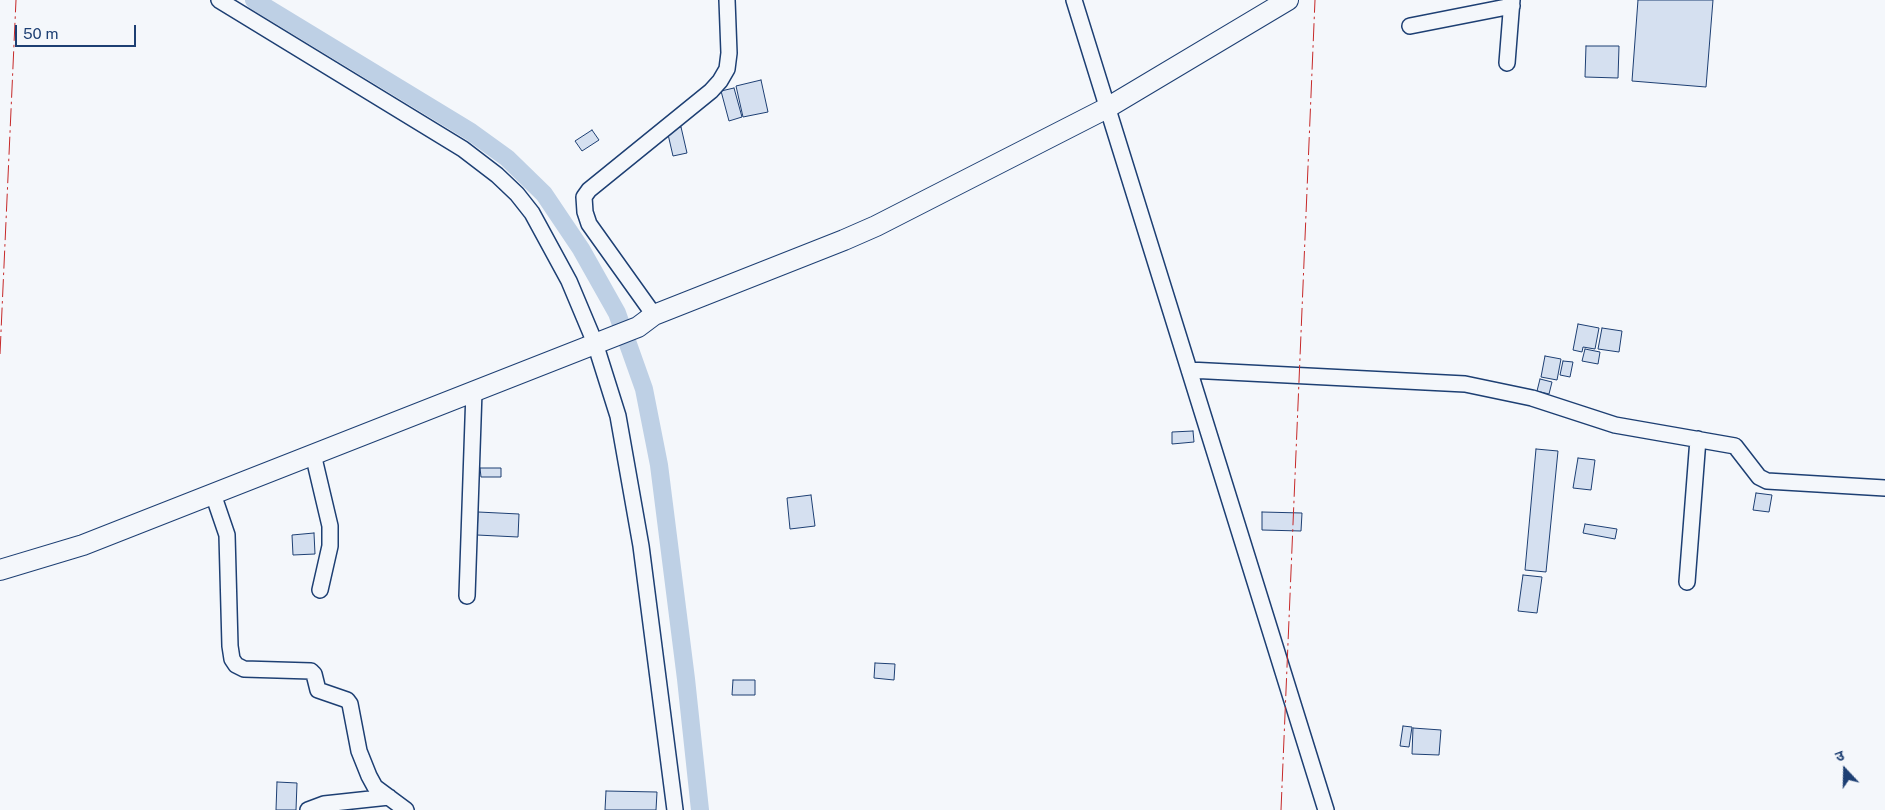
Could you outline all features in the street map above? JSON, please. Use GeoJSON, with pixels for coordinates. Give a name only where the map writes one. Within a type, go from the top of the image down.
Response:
{"type":"FeatureCollection","features":[{"type":"Feature","properties":{"kind":"street"},"geometry":{"type":"LineString","coordinates":[[219,0],[463,148],[497,175],[517,194],[532,213],[569,280],[595,343],[618,416],[641,546],[675,810]]}},
{"type":"Feature","properties":{"kind":"street"},"geometry":{"type":"LineString","coordinates":[[654,315],[589,224],[585,212],[584,197],[589,190],[711,91],[720,81],[727,69],[729,53],[727,0]]}},
{"type":"Feature","properties":{"kind":"street"},"geometry":{"type":"LineString","coordinates":[[1074,0],[1326,810]]}},
{"type":"Feature","properties":{"kind":"street"},"geometry":{"type":"LineString","coordinates":[[0,570],[83,545],[595,343],[638,328],[654,315],[868,229],[1107,108],[1288,0]]}},
{"type":"Feature","properties":{"kind":"street"},"geometry":{"type":"LineString","coordinates":[[1410,26],[1512,3],[1507,63]]}},
{"type":"Feature","properties":{"kind":"street"},"geometry":{"type":"LineString","coordinates":[[1189,370],[1465,384],[1532,398],[1615,425],[1735,446],[1758,477],[1767,481],[1885,488]]}},
{"type":"Feature","properties":{"kind":"street"},"geometry":{"type":"LineString","coordinates":[[467,596],[474,391]]}},
{"type":"Feature","properties":{"kind":"street"},"geometry":{"type":"LineString","coordinates":[[1687,582],[1698,439]]}},
{"type":"Feature","properties":{"kind":"street"},"geometry":{"type":"LineString","coordinates":[[313,454],[330,526],[330,546],[320,590]]}},
{"type":"Feature","properties":{"kind":"street"},"geometry":{"type":"LineString","coordinates":[[213,494],[227,535],[232,659],[236,665],[244,669],[311,671],[314,674],[318,690],[323,693],[343,697],[347,700],[350,704],[359,752],[368,776],[375,787],[406,810]]}},
{"type":"Feature","properties":{"kind":"street"},"geometry":{"type":"LineString","coordinates":[[308,810],[324,804],[389,796]]}},
{"type":"Feature","properties":{"kind":"building"},"geometry":{"type":"Polygon","coordinates":[[[1638,0],[1713,0],[1706,87],[1632,81],[1638,0]]]}},
{"type":"Feature","properties":{"kind":"building"},"geometry":{"type":"Polygon","coordinates":[[[1586,46],[1619,46],[1618,78],[1585,77],[1586,46]]]}},
{"type":"Feature","properties":{"kind":"building"},"geometry":{"type":"Polygon","coordinates":[[[761,80],[768,112],[743,117],[736,86],[761,80]]]}},
{"type":"Feature","properties":{"kind":"building"},"geometry":{"type":"Polygon","coordinates":[[[734,88],[742,117],[729,121],[721,91],[734,88]]]}},
{"type":"Feature","properties":{"kind":"building"},"geometry":{"type":"Polygon","coordinates":[[[681,127],[687,153],[673,156],[667,130],[681,127]]]}},
{"type":"Feature","properties":{"kind":"building"},"geometry":{"type":"Polygon","coordinates":[[[592,130],[599,140],[582,151],[575,141],[592,130]]]}},
{"type":"Feature","properties":{"kind":"building"},"geometry":{"type":"Polygon","coordinates":[[[1578,324],[1599,328],[1595,349],[1583,347],[1582,352],[1573,350],[1578,324]]]}},
{"type":"Feature","properties":{"kind":"building"},"geometry":{"type":"Polygon","coordinates":[[[1602,328],[1622,331],[1619,352],[1598,349],[1602,328]]]}},
{"type":"Feature","properties":{"kind":"building"},"geometry":{"type":"Polygon","coordinates":[[[1585,349],[1600,352],[1598,364],[1582,361],[1585,349]]]}},
{"type":"Feature","properties":{"kind":"building"},"geometry":{"type":"Polygon","coordinates":[[[1545,356],[1561,359],[1557,380],[1541,377],[1545,356]]]}},
{"type":"Feature","properties":{"kind":"building"},"geometry":{"type":"Polygon","coordinates":[[[1563,361],[1573,362],[1570,377],[1560,375],[1563,361]]]}},
{"type":"Feature","properties":{"kind":"building"},"geometry":{"type":"Polygon","coordinates":[[[1540,379],[1552,382],[1549,394],[1537,391],[1540,379]]]}},
{"type":"Feature","properties":{"kind":"building"},"geometry":{"type":"Polygon","coordinates":[[[1193,431],[1194,442],[1172,444],[1172,432],[1193,431]]]}},
{"type":"Feature","properties":{"kind":"building"},"geometry":{"type":"Polygon","coordinates":[[[1536,449],[1558,451],[1546,572],[1525,570],[1536,449]]]}},
{"type":"Feature","properties":{"kind":"building"},"geometry":{"type":"Polygon","coordinates":[[[1578,458],[1595,460],[1591,490],[1573,488],[1578,458]]]}},
{"type":"Feature","properties":{"kind":"building"},"geometry":{"type":"Polygon","coordinates":[[[480,468],[501,468],[501,477],[481,477],[480,468]]]}},
{"type":"Feature","properties":{"kind":"building"},"geometry":{"type":"Polygon","coordinates":[[[1756,493],[1772,495],[1769,512],[1753,510],[1756,493]]]}},
{"type":"Feature","properties":{"kind":"building"},"geometry":{"type":"Polygon","coordinates":[[[811,495],[815,526],[790,529],[787,498],[811,495]]]}},
{"type":"Feature","properties":{"kind":"building"},"geometry":{"type":"Polygon","coordinates":[[[478,512],[519,514],[518,537],[477,535],[478,512]]]}},
{"type":"Feature","properties":{"kind":"building"},"geometry":{"type":"Polygon","coordinates":[[[1262,512],[1302,513],[1301,531],[1262,530],[1262,512]]]}},
{"type":"Feature","properties":{"kind":"building"},"geometry":{"type":"Polygon","coordinates":[[[1585,524],[1617,529],[1615,539],[1583,533],[1585,524]]]}},
{"type":"Feature","properties":{"kind":"building"},"geometry":{"type":"Polygon","coordinates":[[[314,533],[315,554],[293,555],[292,535],[314,533]]]}},
{"type":"Feature","properties":{"kind":"building"},"geometry":{"type":"Polygon","coordinates":[[[1523,575],[1542,577],[1537,613],[1518,611],[1523,575]]]}},
{"type":"Feature","properties":{"kind":"building"},"geometry":{"type":"Polygon","coordinates":[[[875,663],[895,664],[894,680],[874,678],[875,663]]]}},
{"type":"Feature","properties":{"kind":"building"},"geometry":{"type":"Polygon","coordinates":[[[733,680],[755,680],[755,695],[732,695],[733,680]]]}},
{"type":"Feature","properties":{"kind":"building"},"geometry":{"type":"Polygon","coordinates":[[[1403,726],[1412,727],[1409,747],[1400,746],[1403,726]]]}},
{"type":"Feature","properties":{"kind":"building"},"geometry":{"type":"Polygon","coordinates":[[[1413,728],[1441,730],[1439,755],[1412,754],[1413,728]]]}},
{"type":"Feature","properties":{"kind":"building"},"geometry":{"type":"Polygon","coordinates":[[[277,782],[297,783],[296,810],[276,810],[277,782]]]}},
{"type":"Feature","properties":{"kind":"building"},"geometry":{"type":"Polygon","coordinates":[[[606,791],[657,792],[656,810],[605,810],[606,791]]]}},
{"type":"Feature","properties":{"kind":"waterway"},"geometry":{"type":"LineString","coordinates":[[254,0],[471,132],[507,158],[544,194],[581,249],[617,313],[644,389],[659,465],[686,679],[700,810]]}},
{"type":"Feature","properties":{"kind":"power"},"geometry":{"type":"LineString","coordinates":[[0,354],[16,0]]}},
{"type":"Feature","properties":{"kind":"power"},"geometry":{"type":"LineString","coordinates":[[1281,810],[1315,0]]}}]}
